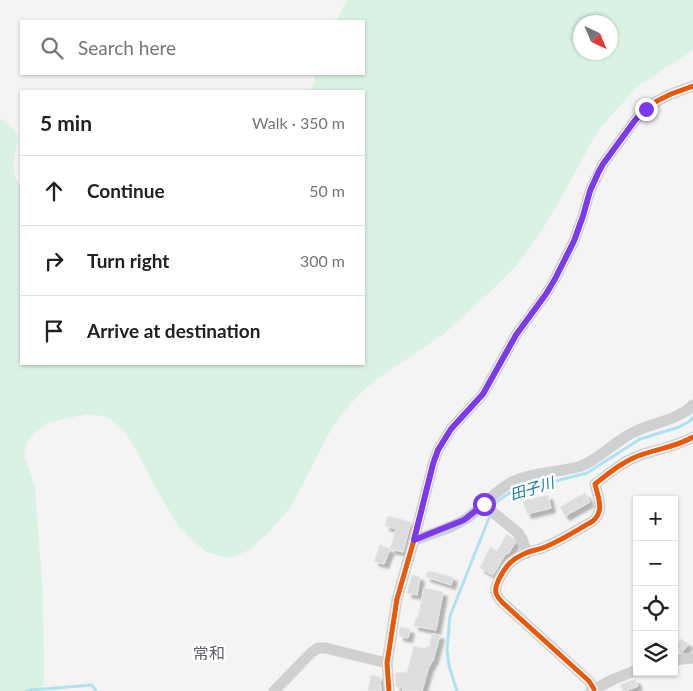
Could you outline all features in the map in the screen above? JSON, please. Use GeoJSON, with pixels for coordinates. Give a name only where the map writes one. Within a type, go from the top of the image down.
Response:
{"type":"FeatureCollection","features":[{"type":"Feature","properties":{"kind":"street"},"geometry":{"type":"LineString","coordinates":[[389,691],[387,664],[397,599],[438,450],[451,429],[483,394],[516,335],[555,279],[574,241],[590,191],[603,164],[636,119],[646,109],[671,94],[693,86]]}},
{"type":"Feature","properties":{"kind":"street"},"geometry":{"type":"LineString","coordinates":[[414,540],[464,520],[484,505],[504,486],[520,478],[584,465],[625,436],[643,427],[676,417],[693,405]]}},
{"type":"Feature","properties":{"kind":"street"},"geometry":{"type":"LineString","coordinates":[[633,672],[592,690],[589,681],[497,598],[496,585],[506,566],[514,560],[527,553],[544,548],[593,521],[598,516],[600,506],[595,484],[604,477],[631,459],[693,437]]}},
{"type":"Feature","properties":{"kind":"street"},"geometry":{"type":"LineString","coordinates":[[484,505],[518,533],[527,553]]}},
{"type":"Feature","properties":{"kind":"street"},"geometry":{"type":"LineString","coordinates":[[274,691],[318,648],[326,648],[387,664]]}},
{"type":"Feature","properties":{"kind":"street"},"geometry":{"type":"LineString","coordinates":[[678,660],[693,658]]}},
{"type":"Feature","properties":{"kind":"green space"},"geometry":{"type":"Polygon","coordinates":[[[346,0],[693,0],[693,50],[637,87],[599,129],[552,214],[516,266],[445,333],[380,377],[363,391],[343,412],[328,435],[291,507],[251,549],[230,558],[206,552],[180,529],[155,487],[134,446],[124,431],[110,419],[87,414],[47,423],[36,432],[27,442],[24,454],[35,487],[43,596],[44,682],[41,691],[0,691],[0,118],[19,137],[14,169],[20,185],[20,365],[365,365],[365,90],[310,90],[316,75],[365,75],[365,20],[337,20],[346,0]]]}},
{"type":"Feature","properties":{"kind":"building"},"geometry":{"type":"Polygon","coordinates":[[[585,493],[590,502],[565,516],[560,507],[585,493]]]}},
{"type":"Feature","properties":{"kind":"building"},"geometry":{"type":"Polygon","coordinates":[[[548,495],[551,508],[527,514],[523,501],[548,495]]]}},
{"type":"Feature","properties":{"kind":"building"},"geometry":{"type":"Polygon","coordinates":[[[388,516],[411,522],[403,552],[390,549],[396,529],[385,526],[388,516]]]}},
{"type":"Feature","properties":{"kind":"building"},"geometry":{"type":"Polygon","coordinates":[[[507,534],[515,543],[508,554],[506,553],[493,575],[480,568],[490,547],[497,551],[507,534]]]}},
{"type":"Feature","properties":{"kind":"building"},"geometry":{"type":"Polygon","coordinates":[[[380,545],[390,549],[384,564],[374,561],[380,545]]]}},
{"type":"Feature","properties":{"kind":"building"},"geometry":{"type":"Polygon","coordinates":[[[428,571],[453,577],[451,585],[426,577],[428,571]]]}},
{"type":"Feature","properties":{"kind":"building"},"geometry":{"type":"Polygon","coordinates":[[[412,575],[420,577],[417,595],[407,593],[412,575]]]}},
{"type":"Feature","properties":{"kind":"building"},"geometry":{"type":"Polygon","coordinates":[[[424,588],[443,592],[436,630],[414,626],[416,618],[418,618],[424,588]]]}},
{"type":"Feature","properties":{"kind":"building"},"geometry":{"type":"Polygon","coordinates":[[[400,627],[410,629],[408,638],[399,636],[400,627]]]}},
{"type":"Feature","properties":{"kind":"building"},"geometry":{"type":"Polygon","coordinates":[[[432,634],[440,635],[422,691],[403,691],[402,687],[396,687],[395,673],[407,672],[414,646],[426,649],[427,646],[429,647],[432,634]]]}},
{"type":"Feature","properties":{"kind":"building"},"geometry":{"type":"Polygon","coordinates":[[[681,639],[689,644],[683,651],[678,648],[678,642],[681,639]]]}},
{"type":"Feature","properties":{"kind":"building"},"geometry":{"type":"Polygon","coordinates":[[[371,675],[380,677],[381,691],[368,691],[371,675]]]}},
{"type":"Feature","properties":{"kind":"building"},"geometry":{"type":"Polygon","coordinates":[[[635,679],[638,686],[623,691],[620,685],[635,679]]]}},
{"type":"Feature","properties":{"kind":"waterway","name":"田子川"},"geometry":{"type":"LineString","coordinates":[[493,508],[494,504],[509,493],[587,473],[640,439],[679,427],[690,421],[693,417]]}},
{"type":"Feature","properties":{"kind":"waterway","name":"田子川"},"geometry":{"type":"LineString","coordinates":[[457,691],[449,666],[447,650],[450,616],[491,513]]}},
{"type":"Feature","properties":{"kind":"waterway"},"geometry":{"type":"LineString","coordinates":[[27,691],[92,685],[96,691]]}},
{"type":"Feature","properties":{"kind":"cycle path"},"geometry":{"type":"LineString","coordinates":[[389,691],[387,663],[397,599],[438,450],[451,429],[483,394],[516,335],[555,279],[574,241],[590,191],[603,164],[636,119],[646,109],[671,94],[693,86]]}},
{"type":"Feature","properties":{"kind":"cycle path"},"geometry":{"type":"LineString","coordinates":[[594,689],[589,681],[500,600],[496,594],[497,583],[507,566],[517,558],[528,552],[543,548],[593,521],[597,517],[600,508],[595,484],[610,472],[632,459],[693,437]]}},
{"type":"Feature","properties":{"kind":"district","name":"常和"},"geometry":{"type":"Point","coordinates":[209,653]}},
{"type":"Feature","properties":{"kind":"route"},"geometry":{"type":"LineString","coordinates":[[484,504],[464,520],[414,540],[438,450],[451,429],[488,387],[516,335],[546,294],[574,241],[590,191],[598,173],[636,119],[646,109]]}}]}
